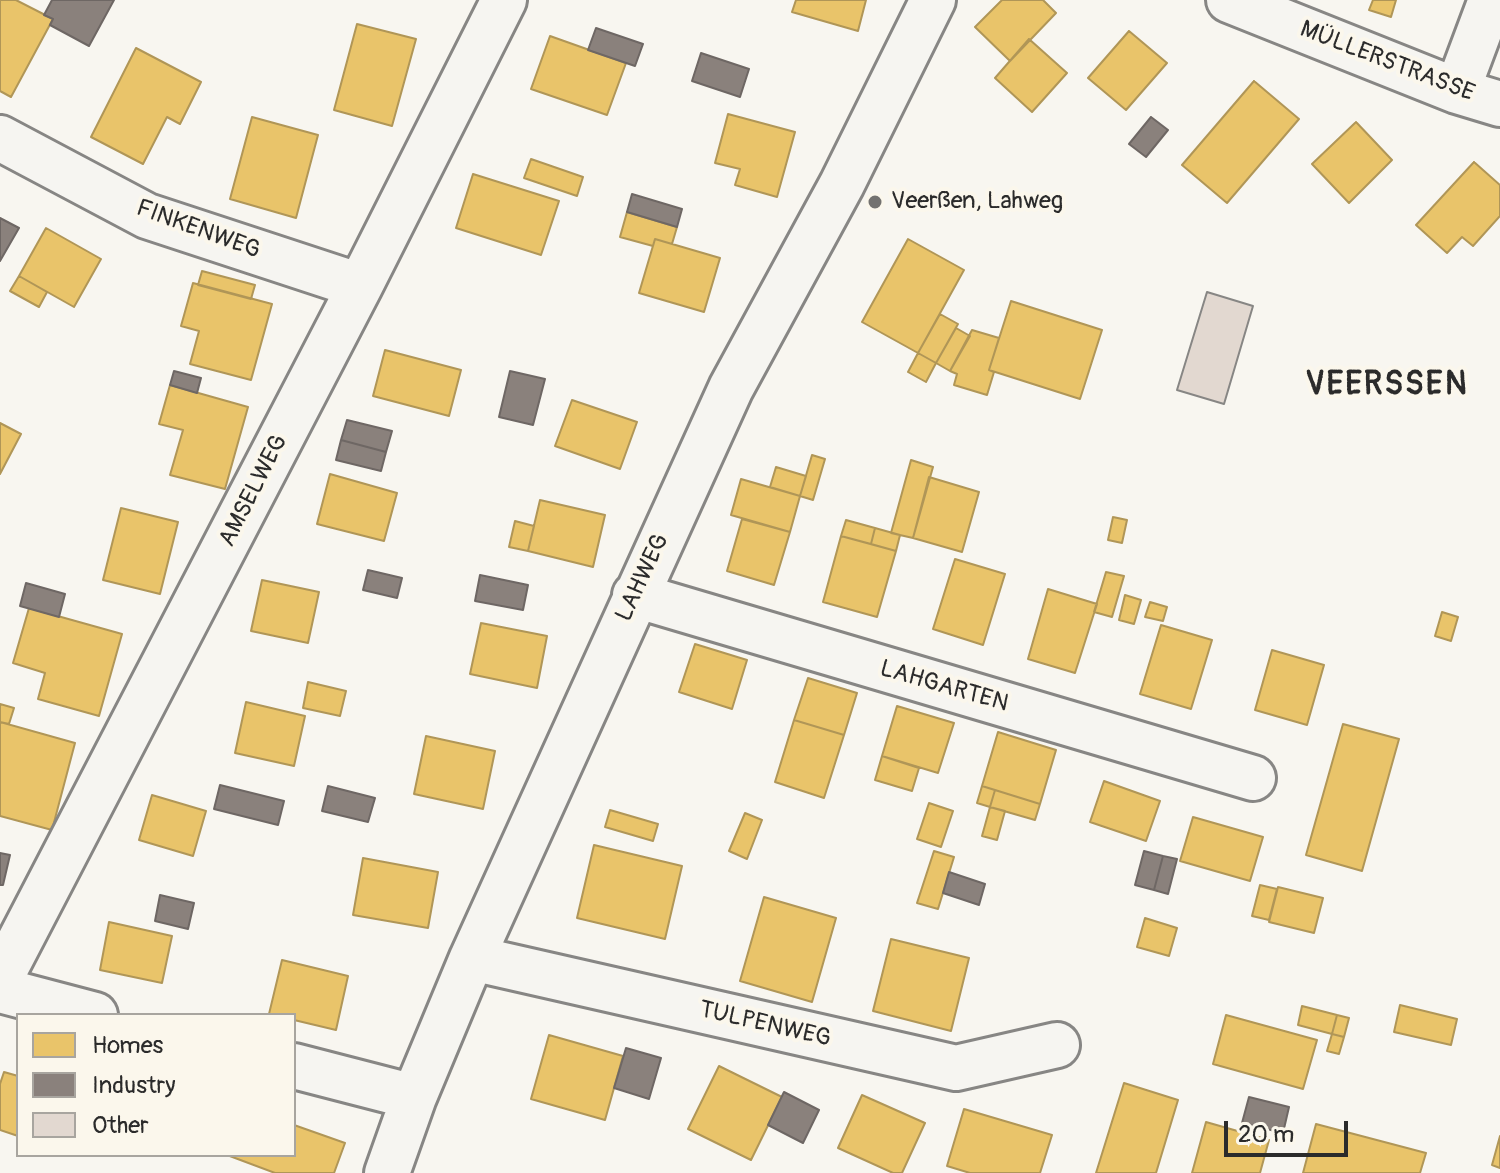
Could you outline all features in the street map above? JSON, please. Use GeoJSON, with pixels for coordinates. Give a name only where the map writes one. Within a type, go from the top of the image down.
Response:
{"type":"FeatureCollection","features":[{"type":"Feature","properties":{"kind":"street","name":"AMSELWEG"},"geometry":{"type":"LineString","coordinates":[[0,979],[360,286],[504,0]]}},
{"type":"Feature","properties":{"kind":"street","name":"LAHWEG"},"geometry":{"type":"LineString","coordinates":[[387,1173],[414,1097],[472,958],[731,388],[842,184],[933,0]]}},
{"type":"Feature","properties":{"kind":"street","name":"MÜLLERSTRASSE"},"geometry":{"type":"LineString","coordinates":[[1229,0],[1457,91],[1500,104]]}},
{"type":"Feature","properties":{"kind":"street"},"geometry":{"type":"LineString","coordinates":[[1457,91],[1491,0]]}},
{"type":"Feature","properties":{"kind":"street","name":"FINKENWEG"},"geometry":{"type":"LineString","coordinates":[[0,138],[147,216],[360,286]]}},
{"type":"Feature","properties":{"kind":"street","name":"LAHGARTEN"},"geometry":{"type":"LineString","coordinates":[[635,595],[1253,778]]}},
{"type":"Feature","properties":{"kind":"street","name":"TULPENWEG"},"geometry":{"type":"LineString","coordinates":[[472,958],[956,1068],[1057,1045]]}},
{"type":"Feature","properties":{"kind":"street"},"geometry":{"type":"LineString","coordinates":[[0,990],[87,1013]]}},
{"type":"Feature","properties":{"kind":"street"},"geometry":{"type":"LineString","coordinates":[[296,1067],[414,1097]]}},
{"type":"Feature","properties":{"kind":"building: Homes"},"geometry":{"type":"Polygon","coordinates":[[[0,0],[16,0],[53,19],[11,97],[0,91],[0,0]]]}},
{"type":"Feature","properties":{"kind":"building: Homes"},"geometry":{"type":"Polygon","coordinates":[[[796,0],[866,0],[858,31],[792,12],[796,0]]]}},
{"type":"Feature","properties":{"kind":"building: Homes"},"geometry":{"type":"Polygon","coordinates":[[[1002,0],[1043,0],[1056,13],[1010,61],[975,27],[1002,0]]]}},
{"type":"Feature","properties":{"kind":"building: Homes"},"geometry":{"type":"Polygon","coordinates":[[[1373,0],[1396,0],[1391,17],[1369,10],[1373,0]]]}},
{"type":"Feature","properties":{"kind":"building: Homes"},"geometry":{"type":"Polygon","coordinates":[[[357,24],[416,39],[392,126],[334,110],[357,24]]]}},
{"type":"Feature","properties":{"kind":"building: Homes"},"geometry":{"type":"Polygon","coordinates":[[[1129,31],[1167,63],[1126,110],[1088,78],[1129,31]]]}},
{"type":"Feature","properties":{"kind":"building: Homes"},"geometry":{"type":"Polygon","coordinates":[[[550,36],[626,63],[607,115],[531,89],[550,36]]]}},
{"type":"Feature","properties":{"kind":"building: Homes"},"geometry":{"type":"Polygon","coordinates":[[[1029,39],[1067,73],[1032,112],[995,78],[1029,39]]]}},
{"type":"Feature","properties":{"kind":"building: Homes"},"geometry":{"type":"Polygon","coordinates":[[[136,48],[201,82],[180,124],[167,117],[143,164],[91,137],[136,48]]]}},
{"type":"Feature","properties":{"kind":"building: Homes"},"geometry":{"type":"Polygon","coordinates":[[[1254,81],[1299,119],[1227,203],[1182,165],[1254,81]]]}},
{"type":"Feature","properties":{"kind":"building: Homes"},"geometry":{"type":"Polygon","coordinates":[[[728,114],[795,132],[777,197],[735,185],[740,169],[715,163],[728,114]]]}},
{"type":"Feature","properties":{"kind":"building: Homes"},"geometry":{"type":"Polygon","coordinates":[[[252,117],[318,135],[296,218],[230,199],[252,117]]]}},
{"type":"Feature","properties":{"kind":"building: Homes"},"geometry":{"type":"Polygon","coordinates":[[[1356,122],[1392,160],[1349,203],[1312,164],[1356,122]]]}},
{"type":"Feature","properties":{"kind":"building: Homes"},"geometry":{"type":"Polygon","coordinates":[[[531,159],[583,177],[577,196],[524,178],[531,159]]]}},
{"type":"Feature","properties":{"kind":"building: Homes"},"geometry":{"type":"Polygon","coordinates":[[[1474,162],[1500,185],[1500,216],[1473,246],[1462,237],[1447,253],[1416,225],[1474,162]]]}},
{"type":"Feature","properties":{"kind":"building: Homes"},"geometry":{"type":"Polygon","coordinates":[[[473,174],[559,201],[541,255],[456,228],[473,174]]]}},
{"type":"Feature","properties":{"kind":"building: Homes"},"geometry":{"type":"Polygon","coordinates":[[[627,212],[677,227],[672,244],[655,239],[653,246],[620,237],[627,212]]]}},
{"type":"Feature","properties":{"kind":"building: Homes"},"geometry":{"type":"Polygon","coordinates":[[[46,228],[101,259],[74,307],[19,276],[46,228]]]}},
{"type":"Feature","properties":{"kind":"building: Homes"},"geometry":{"type":"Polygon","coordinates":[[[655,239],[720,258],[704,312],[639,293],[655,239]]]}},
{"type":"Feature","properties":{"kind":"building: Homes"},"geometry":{"type":"Polygon","coordinates":[[[908,239],[964,270],[918,353],[862,322],[908,239]]]}},
{"type":"Feature","properties":{"kind":"building: Homes"},"geometry":{"type":"Polygon","coordinates":[[[202,271],[255,285],[251,299],[198,285],[202,271]]]}},
{"type":"Feature","properties":{"kind":"building: Homes"},"geometry":{"type":"Polygon","coordinates":[[[19,276],[47,292],[39,307],[10,291],[19,276]]]}},
{"type":"Feature","properties":{"kind":"building: Homes"},"geometry":{"type":"Polygon","coordinates":[[[193,283],[272,304],[251,380],[190,364],[199,331],[181,326],[193,283]]]}},
{"type":"Feature","properties":{"kind":"building: Homes"},"geometry":{"type":"Polygon","coordinates":[[[1011,301],[1102,330],[1080,399],[989,370],[1011,301]]]}},
{"type":"Feature","properties":{"kind":"building: Homes"},"geometry":{"type":"Polygon","coordinates":[[[940,314],[958,324],[936,363],[918,353],[940,314]]]}},
{"type":"Feature","properties":{"kind":"building: Homes"},"geometry":{"type":"Polygon","coordinates":[[[956,328],[970,336],[950,371],[936,363],[956,328]]]}},
{"type":"Feature","properties":{"kind":"building: Homes"},"geometry":{"type":"Polygon","coordinates":[[[972,330],[999,338],[989,370],[994,372],[987,395],[954,385],[957,374],[950,371],[972,330]]]}},
{"type":"Feature","properties":{"kind":"building: Homes"},"geometry":{"type":"Polygon","coordinates":[[[385,350],[461,370],[449,416],[373,396],[385,350]]]}},
{"type":"Feature","properties":{"kind":"building: Homes"},"geometry":{"type":"Polygon","coordinates":[[[918,353],[936,363],[926,382],[908,372],[918,353]]]}},
{"type":"Feature","properties":{"kind":"building: Homes"},"geometry":{"type":"Polygon","coordinates":[[[170,385],[248,407],[225,489],[170,475],[183,430],[159,424],[170,385]]]}},
{"type":"Feature","properties":{"kind":"building: Homes"},"geometry":{"type":"Polygon","coordinates":[[[572,400],[637,422],[620,469],[555,446],[572,400]]]}},
{"type":"Feature","properties":{"kind":"building: Homes"},"geometry":{"type":"Polygon","coordinates":[[[0,423],[21,434],[0,474],[0,423]]]}},
{"type":"Feature","properties":{"kind":"building: Homes"},"geometry":{"type":"Polygon","coordinates":[[[812,455],[825,459],[813,500],[800,496],[812,455]]]}},
{"type":"Feature","properties":{"kind":"building: Homes"},"geometry":{"type":"Polygon","coordinates":[[[911,460],[933,467],[913,538],[891,533],[911,460]]]}},
{"type":"Feature","properties":{"kind":"building: Homes"},"geometry":{"type":"Polygon","coordinates":[[[776,467],[806,476],[800,496],[770,487],[776,467]]]}},
{"type":"Feature","properties":{"kind":"building: Homes"},"geometry":{"type":"Polygon","coordinates":[[[330,474],[397,493],[384,541],[317,524],[330,474]]]}},
{"type":"Feature","properties":{"kind":"building: Homes"},"geometry":{"type":"Polygon","coordinates":[[[929,477],[979,492],[962,552],[913,538],[929,477]]]}},
{"type":"Feature","properties":{"kind":"building: Homes"},"geometry":{"type":"Polygon","coordinates":[[[741,479],[800,496],[790,532],[731,515],[741,479]]]}},
{"type":"Feature","properties":{"kind":"building: Homes"},"geometry":{"type":"Polygon","coordinates":[[[540,500],[605,515],[593,567],[528,551],[540,500]]]}},
{"type":"Feature","properties":{"kind":"building: Homes"},"geometry":{"type":"Polygon","coordinates":[[[121,508],[178,522],[160,594],[103,580],[121,508]]]}},
{"type":"Feature","properties":{"kind":"building: Homes"},"geometry":{"type":"Polygon","coordinates":[[[1113,517],[1127,520],[1122,543],[1108,540],[1113,517]]]}},
{"type":"Feature","properties":{"kind":"building: Homes"},"geometry":{"type":"Polygon","coordinates":[[[742,519],[790,532],[774,585],[727,571],[742,519]]]}},
{"type":"Feature","properties":{"kind":"building: Homes"},"geometry":{"type":"Polygon","coordinates":[[[846,520],[875,528],[871,544],[841,536],[846,520]]]}},
{"type":"Feature","properties":{"kind":"building: Homes"},"geometry":{"type":"Polygon","coordinates":[[[515,521],[534,526],[528,551],[509,547],[515,521]]]}},
{"type":"Feature","properties":{"kind":"building: Homes"},"geometry":{"type":"Polygon","coordinates":[[[875,528],[900,535],[896,551],[871,544],[875,528]]]}},
{"type":"Feature","properties":{"kind":"building: Homes"},"geometry":{"type":"Polygon","coordinates":[[[841,536],[896,551],[877,617],[823,602],[841,536]]]}},
{"type":"Feature","properties":{"kind":"building: Homes"},"geometry":{"type":"Polygon","coordinates":[[[955,559],[1005,574],[983,645],[933,629],[955,559]]]}},
{"type":"Feature","properties":{"kind":"building: Homes"},"geometry":{"type":"Polygon","coordinates":[[[1106,572],[1124,576],[1112,617],[1094,612],[1106,572]]]}},
{"type":"Feature","properties":{"kind":"building: Homes"},"geometry":{"type":"Polygon","coordinates":[[[262,580],[319,592],[308,643],[251,631],[262,580]]]}},
{"type":"Feature","properties":{"kind":"building: Homes"},"geometry":{"type":"Polygon","coordinates":[[[1048,589],[1097,604],[1075,673],[1028,659],[1048,589]]]}},
{"type":"Feature","properties":{"kind":"building: Homes"},"geometry":{"type":"Polygon","coordinates":[[[1125,595],[1141,600],[1134,624],[1119,620],[1125,595]]]}},
{"type":"Feature","properties":{"kind":"building: Homes"},"geometry":{"type":"Polygon","coordinates":[[[1150,602],[1167,607],[1163,621],[1145,617],[1150,602]]]}},
{"type":"Feature","properties":{"kind":"building: Homes"},"geometry":{"type":"Polygon","coordinates":[[[29,608],[122,634],[99,716],[38,699],[45,673],[13,663],[29,608]]]}},
{"type":"Feature","properties":{"kind":"building: Homes"},"geometry":{"type":"Polygon","coordinates":[[[1442,612],[1458,617],[1451,641],[1435,636],[1442,612]]]}},
{"type":"Feature","properties":{"kind":"building: Homes"},"geometry":{"type":"Polygon","coordinates":[[[481,623],[547,636],[537,688],[470,674],[481,623]]]}},
{"type":"Feature","properties":{"kind":"building: Homes"},"geometry":{"type":"Polygon","coordinates":[[[1161,625],[1212,640],[1191,709],[1140,694],[1161,625]]]}},
{"type":"Feature","properties":{"kind":"building: Homes"},"geometry":{"type":"Polygon","coordinates":[[[695,644],[747,660],[732,709],[679,692],[695,644]]]}},
{"type":"Feature","properties":{"kind":"building: Homes"},"geometry":{"type":"Polygon","coordinates":[[[1272,650],[1324,665],[1307,725],[1255,710],[1272,650]]]}},
{"type":"Feature","properties":{"kind":"building: Homes"},"geometry":{"type":"Polygon","coordinates":[[[808,678],[857,693],[844,735],[794,720],[808,678]]]}},
{"type":"Feature","properties":{"kind":"building: Homes"},"geometry":{"type":"Polygon","coordinates":[[[308,682],[346,691],[340,716],[303,708],[308,682]]]}},
{"type":"Feature","properties":{"kind":"building: Homes"},"geometry":{"type":"Polygon","coordinates":[[[246,702],[305,716],[294,766],[235,753],[246,702]]]}},
{"type":"Feature","properties":{"kind":"building: Homes"},"geometry":{"type":"Polygon","coordinates":[[[0,704],[14,708],[9,724],[0,722],[0,704]]]}},
{"type":"Feature","properties":{"kind":"building: Homes"},"geometry":{"type":"Polygon","coordinates":[[[897,706],[954,723],[938,773],[882,756],[897,706]]]}},
{"type":"Feature","properties":{"kind":"building: Homes"},"geometry":{"type":"Polygon","coordinates":[[[794,720],[844,735],[824,798],[775,782],[794,720]]]}},
{"type":"Feature","properties":{"kind":"building: Homes"},"geometry":{"type":"Polygon","coordinates":[[[0,722],[75,743],[52,830],[0,816],[0,722]]]}},
{"type":"Feature","properties":{"kind":"building: Homes"},"geometry":{"type":"Polygon","coordinates":[[[1343,724],[1399,739],[1362,871],[1306,855],[1343,724]]]}},
{"type":"Feature","properties":{"kind":"building: Homes"},"geometry":{"type":"Polygon","coordinates":[[[998,732],[1056,750],[1040,804],[982,786],[998,732]]]}},
{"type":"Feature","properties":{"kind":"building: Homes"},"geometry":{"type":"Polygon","coordinates":[[[426,736],[495,751],[483,809],[414,794],[426,736]]]}},
{"type":"Feature","properties":{"kind":"building: Homes"},"geometry":{"type":"Polygon","coordinates":[[[882,756],[919,768],[912,791],[875,780],[882,756]]]}},
{"type":"Feature","properties":{"kind":"building: Homes"},"geometry":{"type":"Polygon","coordinates":[[[1104,781],[1160,801],[1146,841],[1090,822],[1104,781]]]}},
{"type":"Feature","properties":{"kind":"building: Homes"},"geometry":{"type":"Polygon","coordinates":[[[982,786],[995,790],[990,807],[977,803],[982,786]]]}},
{"type":"Feature","properties":{"kind":"building: Homes"},"geometry":{"type":"Polygon","coordinates":[[[995,790],[1040,804],[1035,820],[990,807],[995,790]]]}},
{"type":"Feature","properties":{"kind":"building: Homes"},"geometry":{"type":"Polygon","coordinates":[[[152,795],[206,811],[193,856],[139,840],[152,795]]]}},
{"type":"Feature","properties":{"kind":"building: Homes"},"geometry":{"type":"Polygon","coordinates":[[[929,803],[953,811],[941,847],[917,839],[929,803]]]}},
{"type":"Feature","properties":{"kind":"building: Homes"},"geometry":{"type":"Polygon","coordinates":[[[990,807],[1005,811],[997,840],[982,836],[990,807]]]}},
{"type":"Feature","properties":{"kind":"building: Homes"},"geometry":{"type":"Polygon","coordinates":[[[610,810],[658,824],[653,841],[605,827],[610,810]]]}},
{"type":"Feature","properties":{"kind":"building: Homes"},"geometry":{"type":"Polygon","coordinates":[[[745,813],[762,820],[747,859],[729,851],[745,813]]]}},
{"type":"Feature","properties":{"kind":"building: Homes"},"geometry":{"type":"Polygon","coordinates":[[[1193,817],[1263,837],[1250,881],[1180,861],[1193,817]]]}},
{"type":"Feature","properties":{"kind":"building: Homes"},"geometry":{"type":"Polygon","coordinates":[[[594,845],[682,866],[665,939],[577,918],[594,845]]]}},
{"type":"Feature","properties":{"kind":"building: Homes"},"geometry":{"type":"Polygon","coordinates":[[[934,851],[954,857],[938,909],[917,903],[934,851]]]}},
{"type":"Feature","properties":{"kind":"building: Homes"},"geometry":{"type":"Polygon","coordinates":[[[363,858],[438,872],[428,928],[353,915],[363,858]]]}},
{"type":"Feature","properties":{"kind":"building: Homes"},"geometry":{"type":"Polygon","coordinates":[[[1260,885],[1277,889],[1269,920],[1252,916],[1260,885]]]}},
{"type":"Feature","properties":{"kind":"building: Homes"},"geometry":{"type":"Polygon","coordinates":[[[1278,887],[1323,898],[1314,933],[1269,922],[1278,887]]]}},
{"type":"Feature","properties":{"kind":"building: Homes"},"geometry":{"type":"Polygon","coordinates":[[[764,897],[836,918],[812,1002],[740,981],[764,897]]]}},
{"type":"Feature","properties":{"kind":"building: Homes"},"geometry":{"type":"Polygon","coordinates":[[[1145,918],[1177,928],[1169,956],[1137,947],[1145,918]]]}},
{"type":"Feature","properties":{"kind":"building: Homes"},"geometry":{"type":"Polygon","coordinates":[[[109,922],[172,936],[162,983],[100,970],[109,922]]]}},
{"type":"Feature","properties":{"kind":"building: Homes"},"geometry":{"type":"Polygon","coordinates":[[[891,939],[969,958],[951,1031],[873,1011],[891,939]]]}},
{"type":"Feature","properties":{"kind":"building: Homes"},"geometry":{"type":"Polygon","coordinates":[[[282,960],[348,976],[336,1030],[296,1020],[296,1013],[269,1013],[282,960]]]}},
{"type":"Feature","properties":{"kind":"building: Homes"},"geometry":{"type":"Polygon","coordinates":[[[1400,1005],[1457,1019],[1451,1045],[1394,1032],[1400,1005]]]}},
{"type":"Feature","properties":{"kind":"building: Homes"},"geometry":{"type":"Polygon","coordinates":[[[1302,1006],[1337,1015],[1332,1034],[1298,1025],[1302,1006]]]}},
{"type":"Feature","properties":{"kind":"building: Homes"},"geometry":{"type":"Polygon","coordinates":[[[1226,1015],[1317,1040],[1303,1089],[1213,1064],[1226,1015]]]}},
{"type":"Feature","properties":{"kind":"building: Homes"},"geometry":{"type":"Polygon","coordinates":[[[1337,1015],[1349,1018],[1344,1037],[1332,1034],[1337,1015]]]}},
{"type":"Feature","properties":{"kind":"building: Homes"},"geometry":{"type":"Polygon","coordinates":[[[1332,1034],[1344,1037],[1339,1054],[1327,1051],[1332,1034]]]}},
{"type":"Feature","properties":{"kind":"building: Homes"},"geometry":{"type":"Polygon","coordinates":[[[549,1035],[623,1056],[605,1120],[531,1099],[549,1035]]]}},
{"type":"Feature","properties":{"kind":"building: Homes"},"geometry":{"type":"Polygon","coordinates":[[[719,1066],[782,1097],[751,1160],[688,1129],[719,1066]]]}},
{"type":"Feature","properties":{"kind":"building: Homes"},"geometry":{"type":"Polygon","coordinates":[[[4,1072],[16,1075],[16,1135],[0,1130],[0,1084],[4,1072]]]}},
{"type":"Feature","properties":{"kind":"building: Homes"},"geometry":{"type":"Polygon","coordinates":[[[1124,1083],[1178,1100],[1156,1173],[1096,1173],[1124,1083]]]}},
{"type":"Feature","properties":{"kind":"building: Homes"},"geometry":{"type":"Polygon","coordinates":[[[862,1095],[925,1123],[902,1173],[893,1173],[838,1148],[862,1095]]]}},
{"type":"Feature","properties":{"kind":"building: Homes"},"geometry":{"type":"Polygon","coordinates":[[[964,1109],[1052,1135],[1040,1173],[970,1173],[947,1166],[964,1109]]]}},
{"type":"Feature","properties":{"kind":"building: Homes"},"geometry":{"type":"Polygon","coordinates":[[[1206,1122],[1269,1140],[1260,1173],[1192,1173],[1206,1122]]]}},
{"type":"Feature","properties":{"kind":"building: Homes"},"geometry":{"type":"Polygon","coordinates":[[[1316,1124],[1426,1153],[1420,1173],[1303,1173],[1316,1124]]]}},
{"type":"Feature","properties":{"kind":"building: Homes"},"geometry":{"type":"Polygon","coordinates":[[[296,1126],[345,1143],[334,1173],[275,1173],[232,1157],[296,1157],[296,1126]]]}},
{"type":"Feature","properties":{"kind":"building: Homes"},"geometry":{"type":"Polygon","coordinates":[[[1500,1136],[1500,1168],[1492,1165],[1500,1136]]]}},
{"type":"Feature","properties":{"kind":"building: Industry"},"geometry":{"type":"Polygon","coordinates":[[[52,0],[114,0],[89,46],[50,25],[53,19],[44,15],[52,0]]]}},
{"type":"Feature","properties":{"kind":"building: Industry"},"geometry":{"type":"Polygon","coordinates":[[[596,28],[643,44],[635,66],[588,50],[596,28]]]}},
{"type":"Feature","properties":{"kind":"building: Industry"},"geometry":{"type":"Polygon","coordinates":[[[701,53],[749,69],[740,97],[692,81],[701,53]]]}},
{"type":"Feature","properties":{"kind":"building: Industry"},"geometry":{"type":"Polygon","coordinates":[[[1151,117],[1168,130],[1146,157],[1129,144],[1151,117]]]}},
{"type":"Feature","properties":{"kind":"building: Industry"},"geometry":{"type":"Polygon","coordinates":[[[632,194],[682,209],[677,227],[627,212],[632,194]]]}},
{"type":"Feature","properties":{"kind":"building: Industry"},"geometry":{"type":"Polygon","coordinates":[[[0,218],[19,228],[0,261],[0,218]]]}},
{"type":"Feature","properties":{"kind":"building: Industry"},"geometry":{"type":"Polygon","coordinates":[[[174,371],[201,378],[197,393],[170,385],[174,371]]]}},
{"type":"Feature","properties":{"kind":"building: Industry"},"geometry":{"type":"Polygon","coordinates":[[[510,371],[545,379],[533,425],[499,417],[510,371]]]}},
{"type":"Feature","properties":{"kind":"building: Industry"},"geometry":{"type":"Polygon","coordinates":[[[347,420],[392,431],[386,452],[341,440],[347,420]]]}},
{"type":"Feature","properties":{"kind":"building: Industry"},"geometry":{"type":"Polygon","coordinates":[[[341,440],[386,452],[381,471],[336,460],[341,440]]]}},
{"type":"Feature","properties":{"kind":"building: Industry"},"geometry":{"type":"Polygon","coordinates":[[[368,570],[402,578],[397,598],[363,590],[368,570]]]}},
{"type":"Feature","properties":{"kind":"building: Industry"},"geometry":{"type":"Polygon","coordinates":[[[480,575],[528,585],[523,610],[475,601],[480,575]]]}},
{"type":"Feature","properties":{"kind":"building: Industry"},"geometry":{"type":"Polygon","coordinates":[[[26,583],[65,594],[59,617],[20,606],[26,583]]]}},
{"type":"Feature","properties":{"kind":"building: Industry"},"geometry":{"type":"Polygon","coordinates":[[[220,785],[284,801],[278,825],[214,809],[220,785]]]}},
{"type":"Feature","properties":{"kind":"building: Industry"},"geometry":{"type":"Polygon","coordinates":[[[328,786],[375,798],[368,822],[322,811],[328,786]]]}},
{"type":"Feature","properties":{"kind":"building: Industry"},"geometry":{"type":"Polygon","coordinates":[[[1144,851],[1163,856],[1154,890],[1135,885],[1144,851]]]}},
{"type":"Feature","properties":{"kind":"building: Industry"},"geometry":{"type":"Polygon","coordinates":[[[0,853],[10,855],[3,885],[0,885],[0,853]]]}},
{"type":"Feature","properties":{"kind":"building: Industry"},"geometry":{"type":"Polygon","coordinates":[[[1163,856],[1177,859],[1168,894],[1154,890],[1163,856]]]}},
{"type":"Feature","properties":{"kind":"building: Industry"},"geometry":{"type":"Polygon","coordinates":[[[949,872],[985,884],[979,905],[943,893],[949,872]]]}},
{"type":"Feature","properties":{"kind":"building: Industry"},"geometry":{"type":"Polygon","coordinates":[[[160,895],[194,903],[188,929],[155,921],[160,895]]]}},
{"type":"Feature","properties":{"kind":"building: Industry"},"geometry":{"type":"Polygon","coordinates":[[[626,1048],[661,1058],[649,1099],[614,1088],[626,1048]]]}},
{"type":"Feature","properties":{"kind":"building: Industry"},"geometry":{"type":"Polygon","coordinates":[[[784,1092],[819,1110],[803,1143],[768,1125],[784,1092]]]}},
{"type":"Feature","properties":{"kind":"building: Industry"},"geometry":{"type":"Polygon","coordinates":[[[1249,1097],[1289,1107],[1283,1133],[1242,1123],[1249,1097]]]}},
{"type":"Feature","properties":{"kind":"building: Other"},"geometry":{"type":"Polygon","coordinates":[[[1207,292],[1253,306],[1224,404],[1177,390],[1207,292]]]}},
{"type":"Feature","properties":{"kind":"place","name":"Veerßen, Lahweg"},"geometry":{"type":"Point","coordinates":[875,202]}},
{"type":"Feature","properties":{"kind":"district","name":"VEERSSEN"},"geometry":{"type":"Point","coordinates":[1387,386]}}]}
